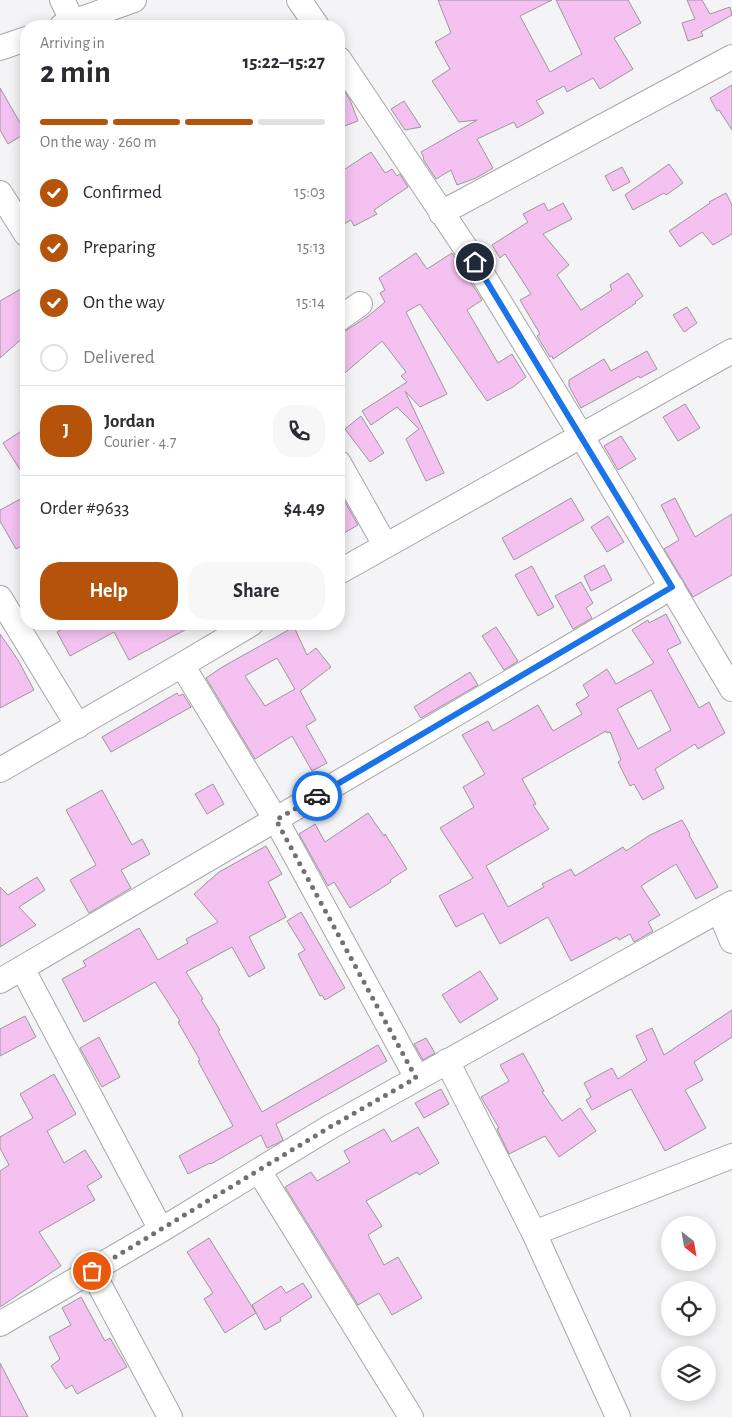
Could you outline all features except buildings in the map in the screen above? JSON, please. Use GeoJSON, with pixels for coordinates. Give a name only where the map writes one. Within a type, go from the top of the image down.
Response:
{"type":"FeatureCollection","features":[{"type":"Feature","properties":{"kind":"street"},"geometry":{"type":"LineString","coordinates":[[62,0],[67,20]]}},
{"type":"Feature","properties":{"kind":"street"},"geometry":{"type":"LineString","coordinates":[[106,19],[134,0]]}},
{"type":"Feature","properties":{"kind":"street"},"geometry":{"type":"LineString","coordinates":[[299,0],[313,20]]}},
{"type":"Feature","properties":{"kind":"street"},"geometry":{"type":"LineString","coordinates":[[0,48],[20,41]]}},
{"type":"Feature","properties":{"kind":"street"},"geometry":{"type":"LineString","coordinates":[[442,213],[732,57]]}},
{"type":"Feature","properties":{"kind":"street"},"geometry":{"type":"LineString","coordinates":[[345,68],[475,262],[732,689]]}},
{"type":"Feature","properties":{"kind":"street"},"geometry":{"type":"LineString","coordinates":[[0,193],[20,225]]}},
{"type":"Feature","properties":{"kind":"street"},"geometry":{"type":"LineString","coordinates":[[345,315],[360,304]]}},
{"type":"Feature","properties":{"kind":"street"},"geometry":{"type":"LineString","coordinates":[[345,568],[385,544],[582,437],[732,351]]}},
{"type":"Feature","properties":{"kind":"street"},"geometry":{"type":"LineString","coordinates":[[345,474],[385,544]]}},
{"type":"Feature","properties":{"kind":"street"},"geometry":{"type":"LineString","coordinates":[[0,981],[672,587]]}},
{"type":"Feature","properties":{"kind":"street"},"geometry":{"type":"LineString","coordinates":[[0,598],[78,726]]}},
{"type":"Feature","properties":{"kind":"street"},"geometry":{"type":"LineString","coordinates":[[0,770],[182,665],[234,630]]}},
{"type":"Feature","properties":{"kind":"street"},"geometry":{"type":"LineString","coordinates":[[182,665],[276,820],[416,1078]]}},
{"type":"Feature","properties":{"kind":"street"},"geometry":{"type":"LineString","coordinates":[[0,1324],[161,1230],[330,1127],[725,906],[732,941]]}},
{"type":"Feature","properties":{"kind":"street"},"geometry":{"type":"LineString","coordinates":[[22,968],[161,1230]]}},
{"type":"Feature","properties":{"kind":"street"},"geometry":{"type":"LineString","coordinates":[[447,1061],[534,1234],[618,1417]]}},
{"type":"Feature","properties":{"kind":"street"},"geometry":{"type":"LineString","coordinates":[[534,1234],[732,1156]]}},
{"type":"Feature","properties":{"kind":"street"},"geometry":{"type":"LineString","coordinates":[[259,1170],[411,1417]]}},
{"type":"Feature","properties":{"kind":"street"},"geometry":{"type":"LineString","coordinates":[[92,1271],[170,1417]]}},
{"type":"Feature","properties":{"kind":"way so far"},"geometry":{"type":"LineString","coordinates":[[92,1271],[330,1127],[416,1078],[276,820],[317,796]]}},
{"type":"Feature","properties":{"kind":"route"},"geometry":{"type":"LineString","coordinates":[[317,796],[672,587],[475,262]]}}]}
